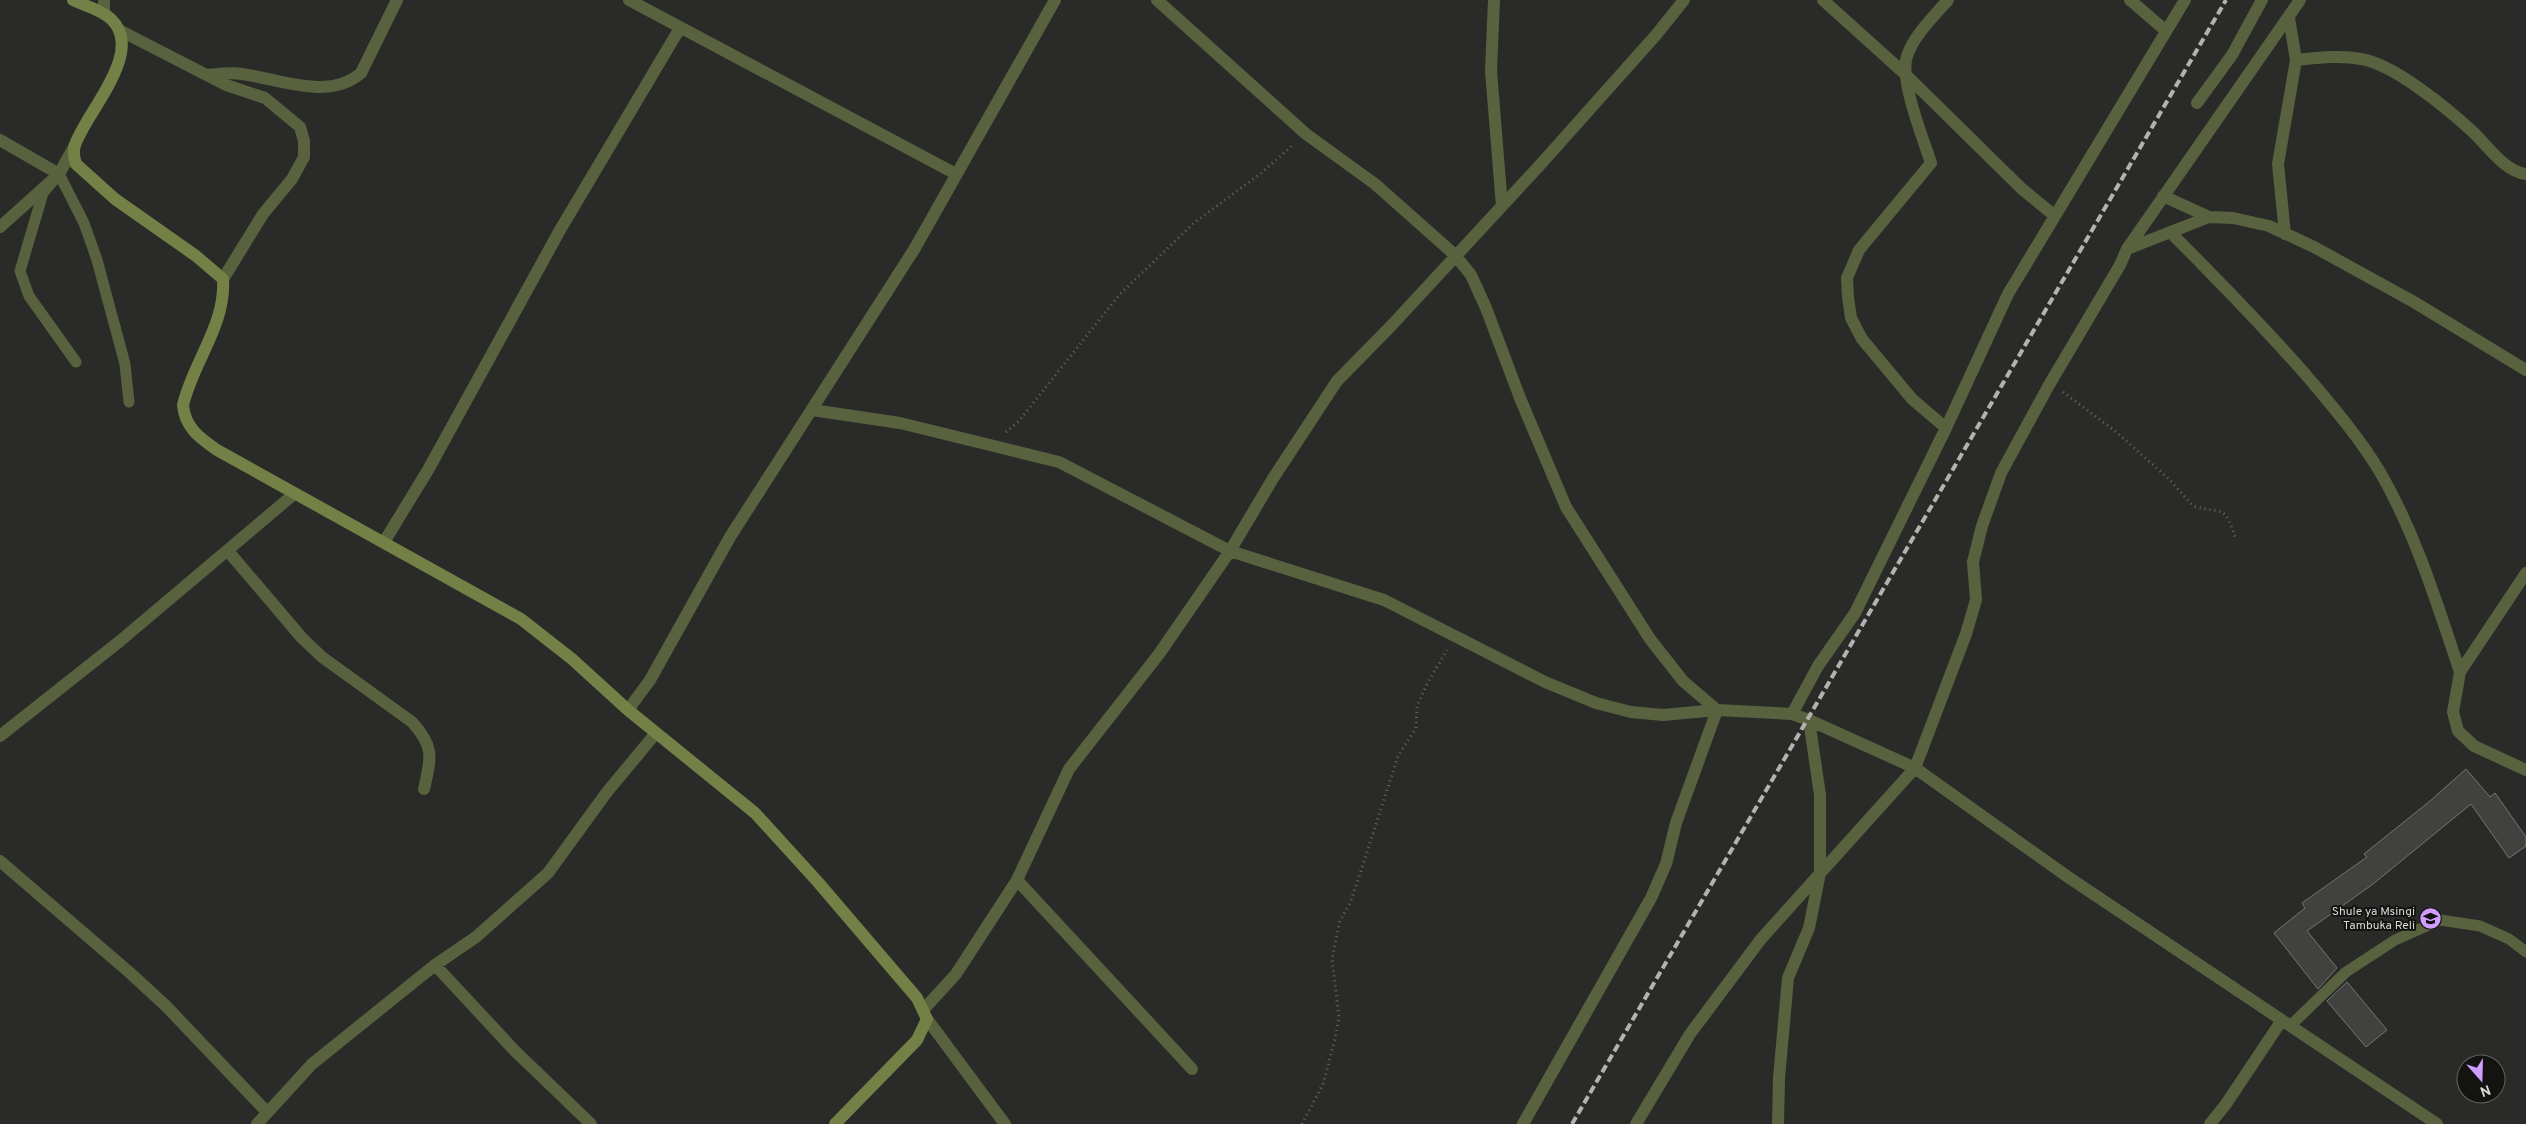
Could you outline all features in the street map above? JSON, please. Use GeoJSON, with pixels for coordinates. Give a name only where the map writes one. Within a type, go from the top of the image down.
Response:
{"type":"FeatureCollection","features":[{"type":"Feature","properties":{"kind":"street"},"geometry":{"type":"LineString","coordinates":[[0,227],[58,174],[120,57],[123,43],[119,30],[112,19],[73,0]]}},
{"type":"Feature","properties":{"kind":"street"},"geometry":{"type":"LineString","coordinates":[[104,0],[104,14]]}},
{"type":"Feature","properties":{"kind":"street"},"geometry":{"type":"LineString","coordinates":[[205,75],[240,73],[284,82],[333,87],[352,81],[361,73],[397,0]]}},
{"type":"Feature","properties":{"kind":"street"},"geometry":{"type":"LineString","coordinates":[[628,710],[650,680],[730,537],[915,248],[1055,0]]}},
{"type":"Feature","properties":{"kind":"street"},"geometry":{"type":"LineString","coordinates":[[1157,0],[1306,134],[1375,184],[1455,255],[1471,275],[1566,507],[1650,639],[1684,681],[1717,710]]}},
{"type":"Feature","properties":{"kind":"street"},"geometry":{"type":"LineString","coordinates":[[1494,0],[1491,71],[1502,206]]}},
{"type":"Feature","properties":{"kind":"street"},"geometry":{"type":"LineString","coordinates":[[835,1124],[917,1040],[926,1014],[956,974],[1017,880],[1070,769],[1159,654],[1230,551],[1272,480],[1337,382],[1502,206],[1656,35],[1684,0]]}},
{"type":"Feature","properties":{"kind":"street"},"geometry":{"type":"LineString","coordinates":[[1822,0],[1904,73],[2022,188],[2056,216]]}},
{"type":"Feature","properties":{"kind":"street"},"geometry":{"type":"LineString","coordinates":[[1946,428],[1912,399],[1862,339],[1851,318],[1847,278],[1859,250],[1931,163],[1904,73],[1906,56],[1912,44],[1948,0]]}},
{"type":"Feature","properties":{"kind":"street"},"geometry":{"type":"LineString","coordinates":[[2130,0],[2166,30]]}},
{"type":"Feature","properties":{"kind":"street"},"geometry":{"type":"LineString","coordinates":[[1792,714],[1818,666],[1856,613],[1946,428],[2008,294],[2185,0]]}},
{"type":"Feature","properties":{"kind":"street"},"geometry":{"type":"LineString","coordinates":[[2197,103],[2232,55],[2262,0]]}},
{"type":"Feature","properties":{"kind":"street"},"geometry":{"type":"LineString","coordinates":[[1636,1124],[1690,1034],[1761,939],[1914,768],[1966,634],[1976,600],[1972,562],[1982,526],[2002,473],[2049,385],[2120,265],[2126,249],[2300,0]]}},
{"type":"Feature","properties":{"kind":"street"},"geometry":{"type":"LineString","coordinates":[[634,2],[956,174]]}},
{"type":"Feature","properties":{"kind":"street"},"geometry":{"type":"LineString","coordinates":[[2285,234],[2278,164],[2296,60],[2288,18]]}},
{"type":"Feature","properties":{"kind":"street"},"geometry":{"type":"LineString","coordinates":[[384,542],[428,470],[560,230],[680,28]]}},
{"type":"Feature","properties":{"kind":"street"},"geometry":{"type":"LineString","coordinates":[[119,30],[205,75],[264,98],[300,127],[304,141],[304,157],[292,179],[263,214],[224,279],[223,303],[219,319],[185,395],[183,406],[184,418],[200,438],[217,450],[294,494],[521,619],[572,659],[628,710],[706,771],[755,813],[817,881],[926,1014],[1005,1124]]}},
{"type":"Feature","properties":{"kind":"street"},"geometry":{"type":"LineString","coordinates":[[2296,60],[2331,57],[2363,59],[2398,75],[2442,106],[2497,157],[2519,173],[2526,174]]}},
{"type":"Feature","properties":{"kind":"street"},"geometry":{"type":"LineString","coordinates":[[0,140],[58,174]]}},
{"type":"Feature","properties":{"kind":"street"},"geometry":{"type":"LineString","coordinates":[[75,145],[74,154],[80,170],[115,199],[196,256],[224,279]]}},
{"type":"Feature","properties":{"kind":"street"},"geometry":{"type":"LineString","coordinates":[[2162,196],[2209,218]]}},
{"type":"Feature","properties":{"kind":"street"},"geometry":{"type":"LineString","coordinates":[[2126,249],[2209,218],[2233,218],[2269,226],[2414,302],[2526,370]]}},
{"type":"Feature","properties":{"kind":"street"},"geometry":{"type":"LineString","coordinates":[[2170,232],[2238,299],[2282,349],[2350,428],[2380,472],[2424,566],[2460,672]]}},
{"type":"Feature","properties":{"kind":"street"},"geometry":{"type":"LineString","coordinates":[[812,410],[900,423],[1060,462],[1230,551],[1384,600],[1545,682],[1596,703],[1631,712],[1662,715],[1717,710],[1792,714],[1809,720],[1914,768],[2068,877],[2437,1124]]}},
{"type":"Feature","properties":{"kind":"street"},"geometry":{"type":"LineString","coordinates":[[0,736],[228,551],[294,494]]}},
{"type":"Feature","properties":{"kind":"street"},"geometry":{"type":"LineString","coordinates":[[228,551],[302,638],[322,656],[406,717],[423,734],[431,757],[424,789]]}},
{"type":"Feature","properties":{"kind":"street"},"geometry":{"type":"LineString","coordinates":[[2526,573],[2460,672],[2452,712],[2458,730],[2474,746],[2526,770]]}},
{"type":"Feature","properties":{"kind":"street"},"geometry":{"type":"LineString","coordinates":[[1523,1124],[1651,898],[1666,864],[1676,822],[1717,710]]}},
{"type":"Feature","properties":{"kind":"street"},"geometry":{"type":"LineString","coordinates":[[1778,1124],[1779,1078],[1788,978],[1809,928],[1820,873],[1820,795],[1809,720]]}},
{"type":"Feature","properties":{"kind":"street"},"geometry":{"type":"LineString","coordinates":[[257,1124],[266,1111],[312,1064],[436,965],[476,937],[548,873],[607,792],[656,733]]}},
{"type":"Feature","properties":{"kind":"street"},"geometry":{"type":"LineString","coordinates":[[0,861],[136,978],[266,1111]]}},
{"type":"Feature","properties":{"kind":"street"},"geometry":{"type":"LineString","coordinates":[[1017,880],[1192,1069]]}},
{"type":"Feature","properties":{"kind":"street"},"geometry":{"type":"LineString","coordinates":[[436,965],[515,1051],[591,1124]]}},
{"type":"Feature","properties":{"kind":"street"},"geometry":{"type":"LineString","coordinates":[[2210,1124],[2286,1023]]}},
{"type":"Feature","properties":{"kind":"lane"},"geometry":{"type":"LineString","coordinates":[[76,362],[29,296],[20,271],[43,194],[58,174],[84,224],[97,260],[125,364],[128,402]]}},
{"type":"Feature","properties":{"kind":"lane"},"geometry":{"type":"LineString","coordinates":[[2286,1023],[2346,972],[2395,940],[2440,920],[2480,926],[2509,939],[2526,952]]}},
{"type":"Feature","properties":{"kind":"path"},"geometry":{"type":"LineString","coordinates":[[990,445],[1019,421],[1118,295],[1195,222],[1259,175],[1306,134]]}},
{"type":"Feature","properties":{"kind":"path"},"geometry":{"type":"LineString","coordinates":[[2049,385],[2068,394],[2115,431],[2169,480],[2193,506],[2221,510],[2227,515],[2236,540]]}},
{"type":"Feature","properties":{"kind":"path"},"geometry":{"type":"LineString","coordinates":[[1302,1124],[1323,1084],[1339,1018],[1332,958],[1340,921],[1350,903],[1358,881],[1398,756],[1416,728],[1417,706],[1428,682],[1455,637]]}},
{"type":"Feature","properties":{"kind":"building"},"geometry":{"type":"Polygon","coordinates":[[[2466,769],[2490,797],[2495,793],[2526,837],[2526,846],[2509,858],[2471,804],[2373,884],[2307,931],[2337,968],[2318,989],[2274,933],[2305,908],[2302,903],[2367,857],[2364,854],[2430,801],[2466,769]]]}},
{"type":"Feature","properties":{"kind":"building"},"geometry":{"type":"Polygon","coordinates":[[[2347,982],[2387,1030],[2366,1047],[2327,1001],[2347,982]]]}},
{"type":"Feature","properties":{"kind":"railway"},"geometry":{"type":"LineString","coordinates":[[1572,1124],[2226,0]]}},
{"type":"Feature","properties":{"kind":"place","name":"Shule ya Msingi Tambuka Reli"},"geometry":{"type":"Point","coordinates":[2431,918]}}]}
